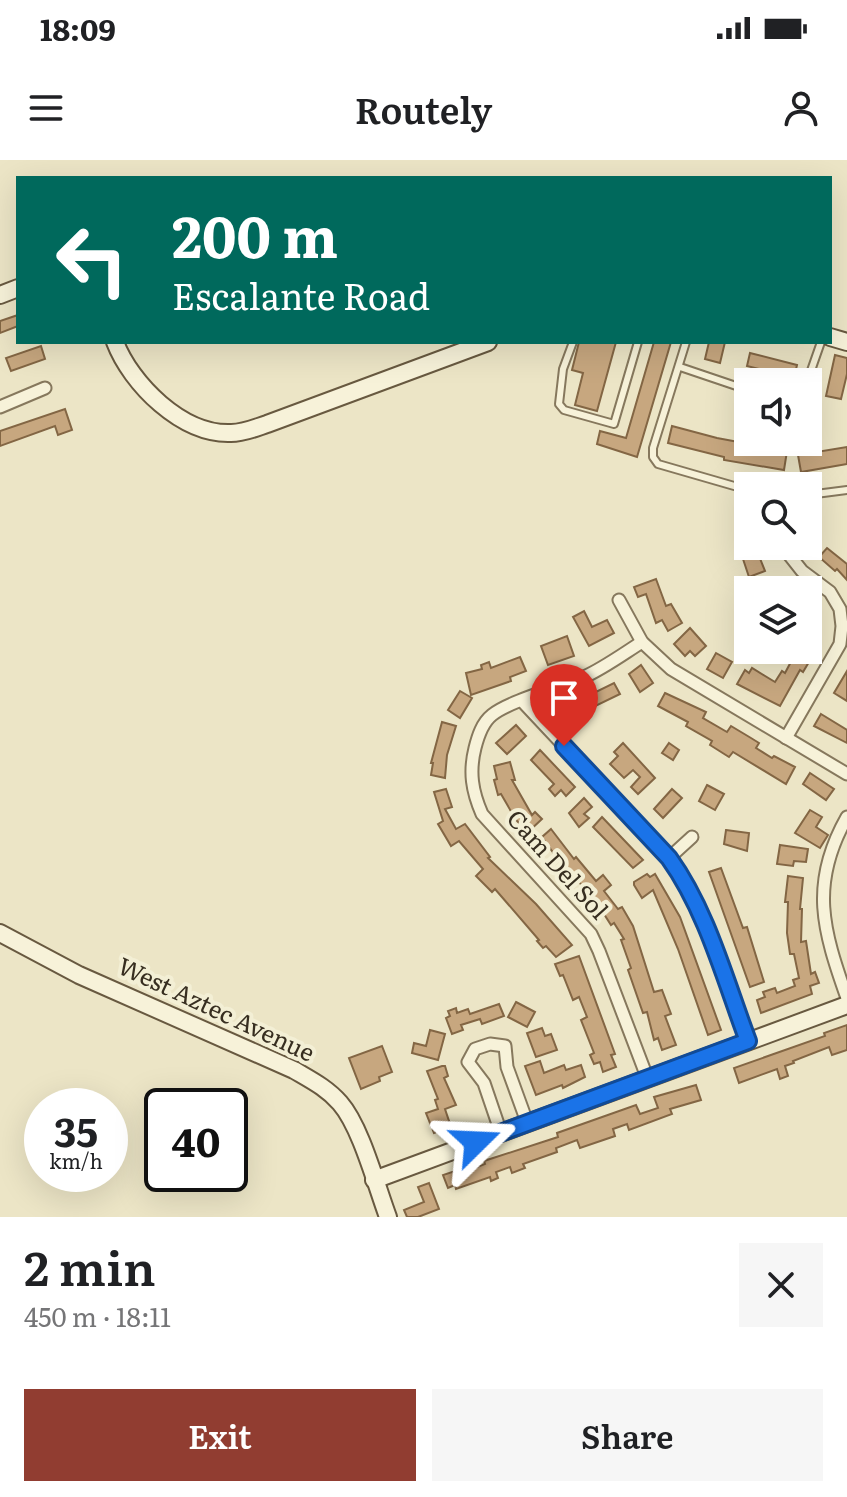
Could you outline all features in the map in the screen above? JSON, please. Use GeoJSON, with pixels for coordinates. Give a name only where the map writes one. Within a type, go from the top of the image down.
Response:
{"type":"FeatureCollection","features":[{"type":"Feature","properties":{"kind":"street"},"geometry":{"type":"LineString","coordinates":[[116,344],[128,371],[157,400],[185,421],[228,433],[257,428],[483,344]]}},
{"type":"Feature","properties":{"kind":"street"},"geometry":{"type":"LineString","coordinates":[[0,407],[45,388]]}},
{"type":"Feature","properties":{"kind":"street"},"geometry":{"type":"LineString","coordinates":[[786,738],[840,644],[842,626],[840,609],[830,592],[802,571],[793,560]]}},
{"type":"Feature","properties":{"kind":"street"},"geometry":{"type":"LineString","coordinates":[[619,600],[642,642],[671,669],[847,774]]}},
{"type":"Feature","properties":{"kind":"street","name":"Cam Del Sol"},"geometry":{"type":"LineString","coordinates":[[642,642],[585,676],[492,714],[484,724],[472,761],[474,795],[482,814],[591,934],[647,1077]]}},
{"type":"Feature","properties":{"kind":"street"},"geometry":{"type":"LineString","coordinates":[[522,701],[669,858],[683,877],[748,1041]]}},
{"type":"Feature","properties":{"kind":"street"},"geometry":{"type":"LineString","coordinates":[[847,817],[830,855],[824,880],[822,914],[829,947],[847,998]]}},
{"type":"Feature","properties":{"kind":"street"},"geometry":{"type":"LineString","coordinates":[[669,858],[692,837]]}},
{"type":"Feature","properties":{"kind":"street","name":"West Aztec Avenue"},"geometry":{"type":"LineString","coordinates":[[0,933],[79,975],[294,1070],[324,1087],[352,1121],[388,1217]]}},
{"type":"Feature","properties":{"kind":"street"},"geometry":{"type":"LineString","coordinates":[[374,1180],[847,1005]]}},
{"type":"Feature","properties":{"kind":"street"},"geometry":{"type":"LineString","coordinates":[[501,1133],[484,1083],[468,1062],[475,1049],[490,1044],[505,1046],[507,1067],[527,1122]]}},
{"type":"Feature","properties":{"kind":"lane"},"geometry":{"type":"LineString","coordinates":[[572,344],[563,369],[559,404],[564,410],[614,424],[637,344]]}},
{"type":"Feature","properties":{"kind":"lane"},"geometry":{"type":"LineString","coordinates":[[686,344],[653,448],[653,457],[658,464],[734,486]]}},
{"type":"Feature","properties":{"kind":"lane"},"geometry":{"type":"LineString","coordinates":[[812,368],[820,344]]}},
{"type":"Feature","properties":{"kind":"lane"},"geometry":{"type":"LineString","coordinates":[[680,367],[734,385]]}},
{"type":"Feature","properties":{"kind":"lane"},"geometry":{"type":"LineString","coordinates":[[822,493],[847,490]]}},
{"type":"Feature","properties":{"kind":"building"},"geometry":{"type":"Polygon","coordinates":[[[16,316],[16,327],[0,333],[0,321],[16,316]]]}},
{"type":"Feature","properties":{"kind":"building"},"geometry":{"type":"Polygon","coordinates":[[[578,344],[615,344],[597,411],[575,405],[583,373],[572,370],[578,344]]]}},
{"type":"Feature","properties":{"kind":"building"},"geometry":{"type":"Polygon","coordinates":[[[653,344],[670,344],[637,457],[597,444],[600,431],[626,438],[653,344]]]}},
{"type":"Feature","properties":{"kind":"building"},"geometry":{"type":"Polygon","coordinates":[[[709,344],[725,344],[720,363],[705,359],[709,344]]]}},
{"type":"Feature","properties":{"kind":"building"},"geometry":{"type":"Polygon","coordinates":[[[41,346],[45,359],[11,371],[6,358],[41,346]]]}},
{"type":"Feature","properties":{"kind":"building"},"geometry":{"type":"Polygon","coordinates":[[[750,353],[797,365],[796,368],[747,366],[750,353]]]}},
{"type":"Feature","properties":{"kind":"building"},"geometry":{"type":"Polygon","coordinates":[[[835,355],[847,358],[841,399],[826,396],[835,355]]]}},
{"type":"Feature","properties":{"kind":"building"},"geometry":{"type":"Polygon","coordinates":[[[65,409],[72,430],[58,435],[55,426],[0,446],[0,431],[65,409]]]}},
{"type":"Feature","properties":{"kind":"building"},"geometry":{"type":"Polygon","coordinates":[[[672,426],[734,441],[734,456],[786,456],[784,470],[724,460],[724,457],[668,443],[672,426]]]}},
{"type":"Feature","properties":{"kind":"building"},"geometry":{"type":"Polygon","coordinates":[[[847,447],[847,464],[801,472],[798,456],[822,456],[822,451],[847,447]]]}},
{"type":"Feature","properties":{"kind":"building"},"geometry":{"type":"Polygon","coordinates":[[[827,548],[847,564],[847,580],[822,560],[827,548]]]}},
{"type":"Feature","properties":{"kind":"building"},"geometry":{"type":"Polygon","coordinates":[[[743,560],[761,560],[765,571],[749,576],[743,560]]]}},
{"type":"Feature","properties":{"kind":"building"},"geometry":{"type":"Polygon","coordinates":[[[656,579],[666,606],[671,604],[682,623],[668,631],[662,620],[656,623],[646,594],[638,597],[634,587],[656,579]]]}},
{"type":"Feature","properties":{"kind":"building"},"geometry":{"type":"Polygon","coordinates":[[[584,611],[592,627],[607,620],[614,633],[589,646],[573,617],[584,611]]]}},
{"type":"Feature","properties":{"kind":"building"},"geometry":{"type":"Polygon","coordinates":[[[690,628],[706,646],[695,656],[690,651],[685,656],[674,644],[690,628]]]}},
{"type":"Feature","properties":{"kind":"building"},"geometry":{"type":"Polygon","coordinates":[[[567,636],[574,656],[548,665],[541,646],[567,636]]]}},
{"type":"Feature","properties":{"kind":"building"},"geometry":{"type":"Polygon","coordinates":[[[716,653],[732,662],[723,678],[707,669],[716,653]]]}},
{"type":"Feature","properties":{"kind":"building"},"geometry":{"type":"Polygon","coordinates":[[[520,657],[526,671],[510,677],[511,681],[471,695],[466,673],[482,669],[481,665],[489,662],[491,668],[520,657]]]}},
{"type":"Feature","properties":{"kind":"building"},"geometry":{"type":"Polygon","coordinates":[[[790,664],[808,664],[803,672],[800,670],[780,706],[737,684],[745,670],[749,673],[752,668],[775,682],[782,671],[785,673],[790,664]]]}},
{"type":"Feature","properties":{"kind":"building"},"geometry":{"type":"Polygon","coordinates":[[[641,665],[653,683],[640,692],[629,674],[641,665]]]}},
{"type":"Feature","properties":{"kind":"building"},"geometry":{"type":"Polygon","coordinates":[[[847,671],[847,701],[834,693],[847,671]]]}},
{"type":"Feature","properties":{"kind":"building"},"geometry":{"type":"Polygon","coordinates":[[[614,683],[620,694],[593,707],[589,715],[579,720],[577,716],[568,720],[563,708],[614,683]]]}},
{"type":"Feature","properties":{"kind":"building"},"geometry":{"type":"Polygon","coordinates":[[[460,691],[472,698],[460,718],[448,710],[460,691]]]}},
{"type":"Feature","properties":{"kind":"building"},"geometry":{"type":"Polygon","coordinates":[[[665,693],[706,712],[703,718],[727,732],[731,726],[759,743],[756,748],[795,767],[786,784],[733,752],[729,757],[710,745],[712,741],[686,726],[688,722],[658,706],[665,693]]]}},
{"type":"Feature","properties":{"kind":"building"},"geometry":{"type":"Polygon","coordinates":[[[821,714],[847,730],[847,743],[814,726],[821,714]]]}},
{"type":"Feature","properties":{"kind":"building"},"geometry":{"type":"Polygon","coordinates":[[[442,722],[456,726],[447,755],[445,778],[431,775],[431,763],[442,722]]]}},
{"type":"Feature","properties":{"kind":"building"},"geometry":{"type":"Polygon","coordinates":[[[516,725],[526,736],[507,754],[496,743],[516,725]]]}},
{"type":"Feature","properties":{"kind":"building"},"geometry":{"type":"Polygon","coordinates":[[[623,743],[655,778],[638,794],[631,787],[640,777],[633,770],[624,778],[610,764],[618,756],[614,752],[623,743]]]}},
{"type":"Feature","properties":{"kind":"building"},"geometry":{"type":"Polygon","coordinates":[[[669,743],[679,750],[673,760],[662,753],[669,743]]]}},
{"type":"Feature","properties":{"kind":"building"},"geometry":{"type":"Polygon","coordinates":[[[540,750],[575,787],[566,796],[561,790],[555,796],[549,789],[554,784],[531,760],[540,750]]]}},
{"type":"Feature","properties":{"kind":"building"},"geometry":{"type":"Polygon","coordinates":[[[510,762],[515,780],[512,780],[532,815],[535,812],[542,819],[528,832],[516,820],[501,794],[498,795],[494,780],[497,779],[494,766],[510,762]]]}},
{"type":"Feature","properties":{"kind":"building"},"geometry":{"type":"Polygon","coordinates":[[[810,773],[834,789],[826,800],[803,784],[810,773]]]}},
{"type":"Feature","properties":{"kind":"building"},"geometry":{"type":"Polygon","coordinates":[[[707,785],[724,794],[715,810],[699,801],[707,785]]]}},
{"type":"Feature","properties":{"kind":"building"},"geometry":{"type":"Polygon","coordinates":[[[446,789],[452,807],[445,809],[456,829],[465,824],[488,858],[536,904],[572,945],[556,957],[546,946],[543,948],[495,889],[492,892],[476,876],[483,869],[459,841],[451,846],[438,824],[443,821],[434,792],[446,789]]]}},
{"type":"Feature","properties":{"kind":"building"},"geometry":{"type":"Polygon","coordinates":[[[672,789],[682,798],[663,818],[654,809],[672,789]]]}},
{"type":"Feature","properties":{"kind":"building"},"geometry":{"type":"Polygon","coordinates":[[[584,798],[592,807],[584,814],[589,818],[579,827],[569,813],[584,798]]]}},
{"type":"Feature","properties":{"kind":"building"},"geometry":{"type":"Polygon","coordinates":[[[810,810],[822,817],[816,827],[828,835],[820,848],[795,833],[810,810]]]}},
{"type":"Feature","properties":{"kind":"building"},"geometry":{"type":"Polygon","coordinates":[[[602,817],[643,860],[633,868],[593,827],[602,817]]]}},
{"type":"Feature","properties":{"kind":"building"},"geometry":{"type":"Polygon","coordinates":[[[551,829],[596,881],[603,875],[611,885],[604,891],[618,909],[622,907],[633,926],[654,992],[662,990],[671,1014],[665,1016],[676,1045],[662,1050],[658,1038],[654,1040],[647,1012],[643,1013],[628,970],[631,968],[621,940],[624,939],[595,900],[591,903],[582,891],[585,889],[573,875],[569,879],[561,870],[564,868],[542,837],[551,829]]]}},
{"type":"Feature","properties":{"kind":"building"},"geometry":{"type":"Polygon","coordinates":[[[726,830],[749,833],[747,851],[724,844],[726,830]]]}},
{"type":"Feature","properties":{"kind":"building"},"geometry":{"type":"Polygon","coordinates":[[[780,845],[808,849],[806,862],[794,861],[793,866],[777,864],[780,845]]]}},
{"type":"Feature","properties":{"kind":"building"},"geometry":{"type":"Polygon","coordinates":[[[721,868],[743,928],[747,927],[764,982],[750,987],[709,872],[721,868]]]}},
{"type":"Feature","properties":{"kind":"building"},"geometry":{"type":"Polygon","coordinates":[[[647,874],[650,877],[655,874],[680,917],[721,1030],[708,1035],[678,949],[653,890],[642,898],[634,885],[647,874]]]}},
{"type":"Feature","properties":{"kind":"building"},"geometry":{"type":"Polygon","coordinates":[[[788,876],[803,878],[801,942],[806,941],[811,974],[815,972],[819,983],[810,986],[812,994],[761,1013],[757,1000],[765,997],[763,992],[775,988],[777,993],[795,986],[793,980],[799,978],[794,954],[790,954],[787,933],[788,902],[785,902],[788,876]]]}},
{"type":"Feature","properties":{"kind":"building"},"geometry":{"type":"Polygon","coordinates":[[[579,956],[615,1054],[611,1055],[616,1067],[603,1072],[600,1062],[594,1064],[590,1055],[594,1053],[581,1020],[587,1017],[579,997],[573,1000],[555,964],[579,956]]]}},
{"type":"Feature","properties":{"kind":"building"},"geometry":{"type":"Polygon","coordinates":[[[516,1002],[535,1012],[527,1027],[508,1017],[516,1002]]]}},
{"type":"Feature","properties":{"kind":"building"},"geometry":{"type":"Polygon","coordinates":[[[499,1004],[504,1016],[482,1024],[480,1019],[461,1025],[463,1030],[452,1034],[446,1018],[450,1016],[448,1011],[456,1008],[457,1013],[468,1009],[470,1014],[499,1004]]]}},
{"type":"Feature","properties":{"kind":"building"},"geometry":{"type":"Polygon","coordinates":[[[847,1025],[847,1050],[832,1055],[829,1047],[793,1061],[785,1066],[788,1076],[780,1079],[777,1069],[739,1083],[734,1068],[825,1036],[824,1033],[847,1025]]]}},
{"type":"Feature","properties":{"kind":"building"},"geometry":{"type":"Polygon","coordinates":[[[542,1028],[545,1036],[551,1034],[557,1050],[536,1057],[527,1033],[542,1028]]]}},
{"type":"Feature","properties":{"kind":"building"},"geometry":{"type":"Polygon","coordinates":[[[430,1030],[445,1034],[438,1060],[412,1053],[414,1043],[426,1046],[430,1030]]]}},
{"type":"Feature","properties":{"kind":"building"},"geometry":{"type":"Polygon","coordinates":[[[382,1046],[392,1072],[361,1089],[349,1058],[382,1046]]]}},
{"type":"Feature","properties":{"kind":"building"},"geometry":{"type":"Polygon","coordinates":[[[540,1061],[544,1073],[564,1065],[566,1070],[581,1065],[585,1077],[563,1088],[562,1085],[536,1095],[525,1066],[540,1061]]]}},
{"type":"Feature","properties":{"kind":"building"},"geometry":{"type":"Polygon","coordinates":[[[445,1066],[448,1076],[444,1078],[456,1105],[445,1109],[451,1127],[434,1133],[426,1113],[438,1109],[435,1100],[438,1099],[427,1071],[445,1066]]]}},
{"type":"Feature","properties":{"kind":"building"},"geometry":{"type":"Polygon","coordinates":[[[696,1085],[701,1100],[670,1109],[672,1114],[629,1130],[627,1124],[613,1129],[615,1136],[580,1148],[577,1140],[556,1148],[557,1152],[523,1164],[525,1168],[512,1173],[510,1167],[496,1172],[498,1178],[491,1181],[490,1177],[456,1189],[455,1185],[448,1188],[443,1175],[464,1168],[465,1172],[485,1164],[484,1161],[558,1137],[557,1133],[636,1105],[640,1114],[658,1108],[654,1097],[696,1085]]]}},
{"type":"Feature","properties":{"kind":"building"},"geometry":{"type":"Polygon","coordinates":[[[429,1183],[439,1209],[418,1217],[407,1217],[404,1210],[424,1202],[418,1187],[429,1183]]]}},
{"type":"Feature","properties":{"kind":"route"},"geometry":{"type":"LineString","coordinates":[[476,1142],[748,1041],[683,877],[669,858],[564,746]]}}]}
